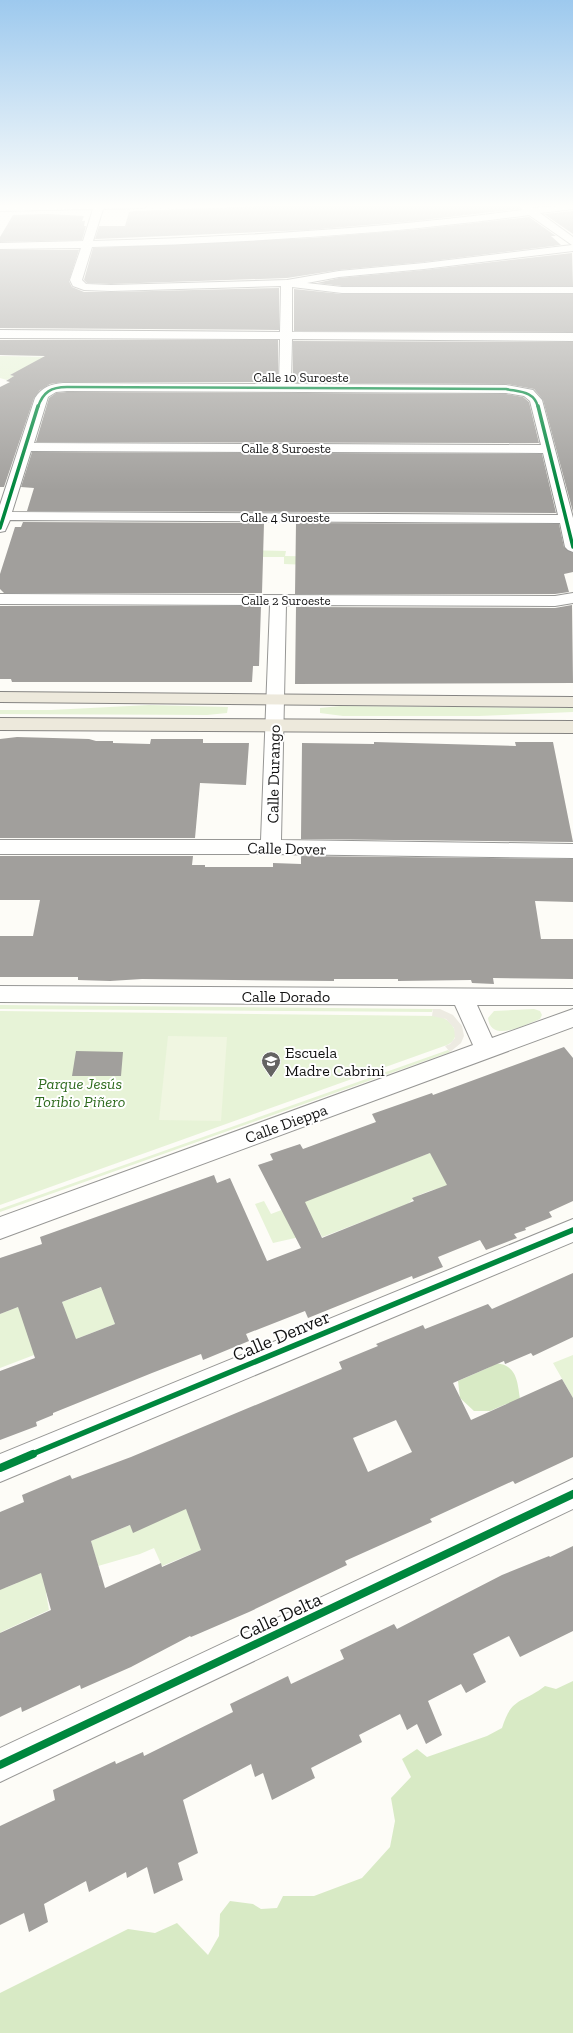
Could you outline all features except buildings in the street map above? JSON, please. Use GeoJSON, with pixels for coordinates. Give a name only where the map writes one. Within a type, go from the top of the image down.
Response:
{"type":"FeatureCollection","features":[{"type":"Feature","properties":{"kind":"main road"},"geometry":{"type":"LineString","coordinates":[[0,697],[573,702]]}},
{"type":"Feature","properties":{"kind":"main road"},"geometry":{"type":"LineString","coordinates":[[0,724],[573,728]]}},
{"type":"Feature","properties":{"kind":"street"},"geometry":{"type":"LineString","coordinates":[[285,388],[287,300]]}},
{"type":"Feature","properties":{"kind":"street"},"geometry":{"type":"LineString","coordinates":[[0,334],[573,337]]}},
{"type":"Feature","properties":{"kind":"street","name":"Calle 10 Suroeste"},"geometry":{"type":"LineString","coordinates":[[25,447],[43,393],[51,389],[67,387],[506,389],[522,391],[533,396],[536,400],[547,450]]}},
{"type":"Feature","properties":{"kind":"street"},"geometry":{"type":"LineString","coordinates":[[2,522],[25,447]]}},
{"type":"Feature","properties":{"kind":"street","name":"Calle 8 Suroeste"},"geometry":{"type":"LineString","coordinates":[[25,447],[547,450]]}},
{"type":"Feature","properties":{"kind":"street"},"geometry":{"type":"LineString","coordinates":[[547,450],[573,547]]}},
{"type":"Feature","properties":{"kind":"street"},"geometry":{"type":"LineString","coordinates":[[0,480],[15,480]]}},
{"type":"Feature","properties":{"kind":"street"},"geometry":{"type":"LineString","coordinates":[[556,483],[573,483]]}},
{"type":"Feature","properties":{"kind":"street","name":"Calle 4 Suroeste"},"geometry":{"type":"LineString","coordinates":[[2,522],[566,519]]}},
{"type":"Feature","properties":{"kind":"street","name":"Calle 2 Suroeste"},"geometry":{"type":"LineString","coordinates":[[0,599],[555,601],[572,598]]}},
{"type":"Feature","properties":{"kind":"street","name":"Calle Durango"},"geometry":{"type":"LineString","coordinates":[[271,848],[278,600]]}},
{"type":"Feature","properties":{"kind":"street","name":"Calle Dover"},"geometry":{"type":"LineString","coordinates":[[0,847],[271,848],[573,852]]}},
{"type":"Feature","properties":{"kind":"street","name":"Calle Dorado"},"geometry":{"type":"LineString","coordinates":[[0,994],[573,997]]}},
{"type":"Feature","properties":{"kind":"street"},"geometry":{"type":"LineString","coordinates":[[463,997],[486,1049]]}},
{"type":"Feature","properties":{"kind":"street","name":"Calle Dieppa"},"geometry":{"type":"LineString","coordinates":[[0,1228],[573,1018]]}},
{"type":"Feature","properties":{"kind":"street","name":"Calle Denver"},"geometry":{"type":"LineString","coordinates":[[0,1468],[573,1230]]}},
{"type":"Feature","properties":{"kind":"street","name":"Calle Delta"},"geometry":{"type":"LineString","coordinates":[[0,1765],[573,1494]]}},
{"type":"Feature","properties":{"kind":"green space"},"geometry":{"type":"Polygon","coordinates":[[[0,356],[51,357],[43,380],[16,372],[10,375],[14,376],[7,380],[0,378],[0,356]]]}},
{"type":"Feature","properties":{"kind":"green space"},"geometry":{"type":"Polygon","coordinates":[[[235,550],[286,551],[285,556],[348,557],[309,565],[284,564],[284,557],[257,557],[235,550]]]}},
{"type":"Feature","properties":{"kind":"green space"},"geometry":{"type":"Polygon","coordinates":[[[149,705],[228,707],[227,713],[207,715],[0,714],[0,710],[51,710],[149,705]]]}},
{"type":"Feature","properties":{"kind":"green space"},"geometry":{"type":"Polygon","coordinates":[[[340,706],[573,708],[573,712],[479,716],[343,716],[320,713],[320,708],[340,706]]]}},
{"type":"Feature","properties":{"kind":"green space"},"geometry":{"type":"Polygon","coordinates":[[[0,1005],[433,1009],[432,1012],[0,1009],[0,1005]]]}},
{"type":"Feature","properties":{"kind":"green space"},"geometry":{"type":"Polygon","coordinates":[[[534,1009],[540,1011],[542,1015],[540,1019],[510,1030],[495,1030],[491,1026],[488,1018],[494,1011],[534,1009]]]}},
{"type":"Feature","properties":{"kind":"green space","name":"Parque Jesús Toribio Piñero"},"geometry":{"type":"Polygon","coordinates":[[[0,1011],[438,1016],[451,1024],[454,1029],[455,1038],[447,1045],[0,1205],[0,1011]]]}},
{"type":"Feature","properties":{"kind":"green space"},"geometry":{"type":"Polygon","coordinates":[[[168,1036],[227,1037],[221,1121],[159,1120],[168,1036]]]}},
{"type":"Feature","properties":{"kind":"green space"},"geometry":{"type":"Polygon","coordinates":[[[448,1050],[450,1052],[0,1212],[0,1209],[448,1050]]]}},
{"type":"Feature","properties":{"kind":"green space"},"geometry":{"type":"Polygon","coordinates":[[[435,1151],[448,1187],[426,1192],[416,1197],[408,1204],[322,1237],[318,1229],[295,1238],[273,1243],[255,1204],[264,1201],[271,1214],[435,1151]]]}},
{"type":"Feature","properties":{"kind":"green space"},"geometry":{"type":"Polygon","coordinates":[[[102,1287],[115,1324],[0,1368],[0,1314],[18,1307],[64,1307],[62,1302],[102,1287]]]}},
{"type":"Feature","properties":{"kind":"green space"},"geometry":{"type":"Polygon","coordinates":[[[573,1355],[573,1398],[553,1363],[573,1355]]]}},
{"type":"Feature","properties":{"kind":"green space"},"geometry":{"type":"Polygon","coordinates":[[[495,1363],[509,1367],[513,1372],[516,1377],[521,1404],[506,1404],[490,1411],[474,1411],[460,1398],[458,1381],[490,1367],[495,1363]]]}},
{"type":"Feature","properties":{"kind":"green space"},"geometry":{"type":"Polygon","coordinates":[[[201,1502],[201,1550],[162,1566],[154,1548],[140,1554],[98,1566],[91,1541],[145,1519],[201,1502]]]}},
{"type":"Feature","properties":{"kind":"green space"},"geometry":{"type":"Polygon","coordinates":[[[27,1568],[64,1577],[46,1593],[49,1610],[1,1632],[5,1647],[0,1650],[0,1579],[2,1578],[5,1588],[17,1583],[15,1573],[27,1568]]]}},
{"type":"Feature","properties":{"kind":"green space"},"geometry":{"type":"Polygon","coordinates":[[[573,1681],[573,2033],[0,2033],[0,1993],[128,1929],[155,1933],[177,1923],[208,1955],[219,1936],[220,1914],[230,1901],[253,1904],[261,1909],[277,1908],[283,1896],[314,1896],[362,1878],[390,1847],[395,1821],[391,1798],[411,1777],[402,1759],[417,1749],[427,1757],[487,1736],[502,1728],[510,1710],[514,1705],[545,1686],[556,1689],[573,1681]]]}},
{"type":"Feature","properties":{"kind":"shaded area"},"geometry":{"type":"Polygon","coordinates":[[[433,1009],[440,1009],[453,1015],[462,1026],[464,1036],[461,1043],[450,1052],[445,1046],[450,1044],[455,1038],[454,1028],[446,1019],[432,1016],[433,1009]]]}},
{"type":"Feature","properties":{"kind":"cycle path"},"geometry":{"type":"LineString","coordinates":[[0,528],[41,398],[49,390],[59,387],[506,389],[528,393],[536,400],[573,547]]}},
{"type":"Feature","properties":{"kind":"cycle path"},"geometry":{"type":"LineString","coordinates":[[0,1468],[573,1230]]}},
{"type":"Feature","properties":{"kind":"cycle path"},"geometry":{"type":"LineString","coordinates":[[0,1765],[573,1494]]}},
{"type":"Feature","properties":{"kind":"place","name":"Escuela Madre Cabrini"},"geometry":{"type":"Point","coordinates":[271,1078]}}]}
